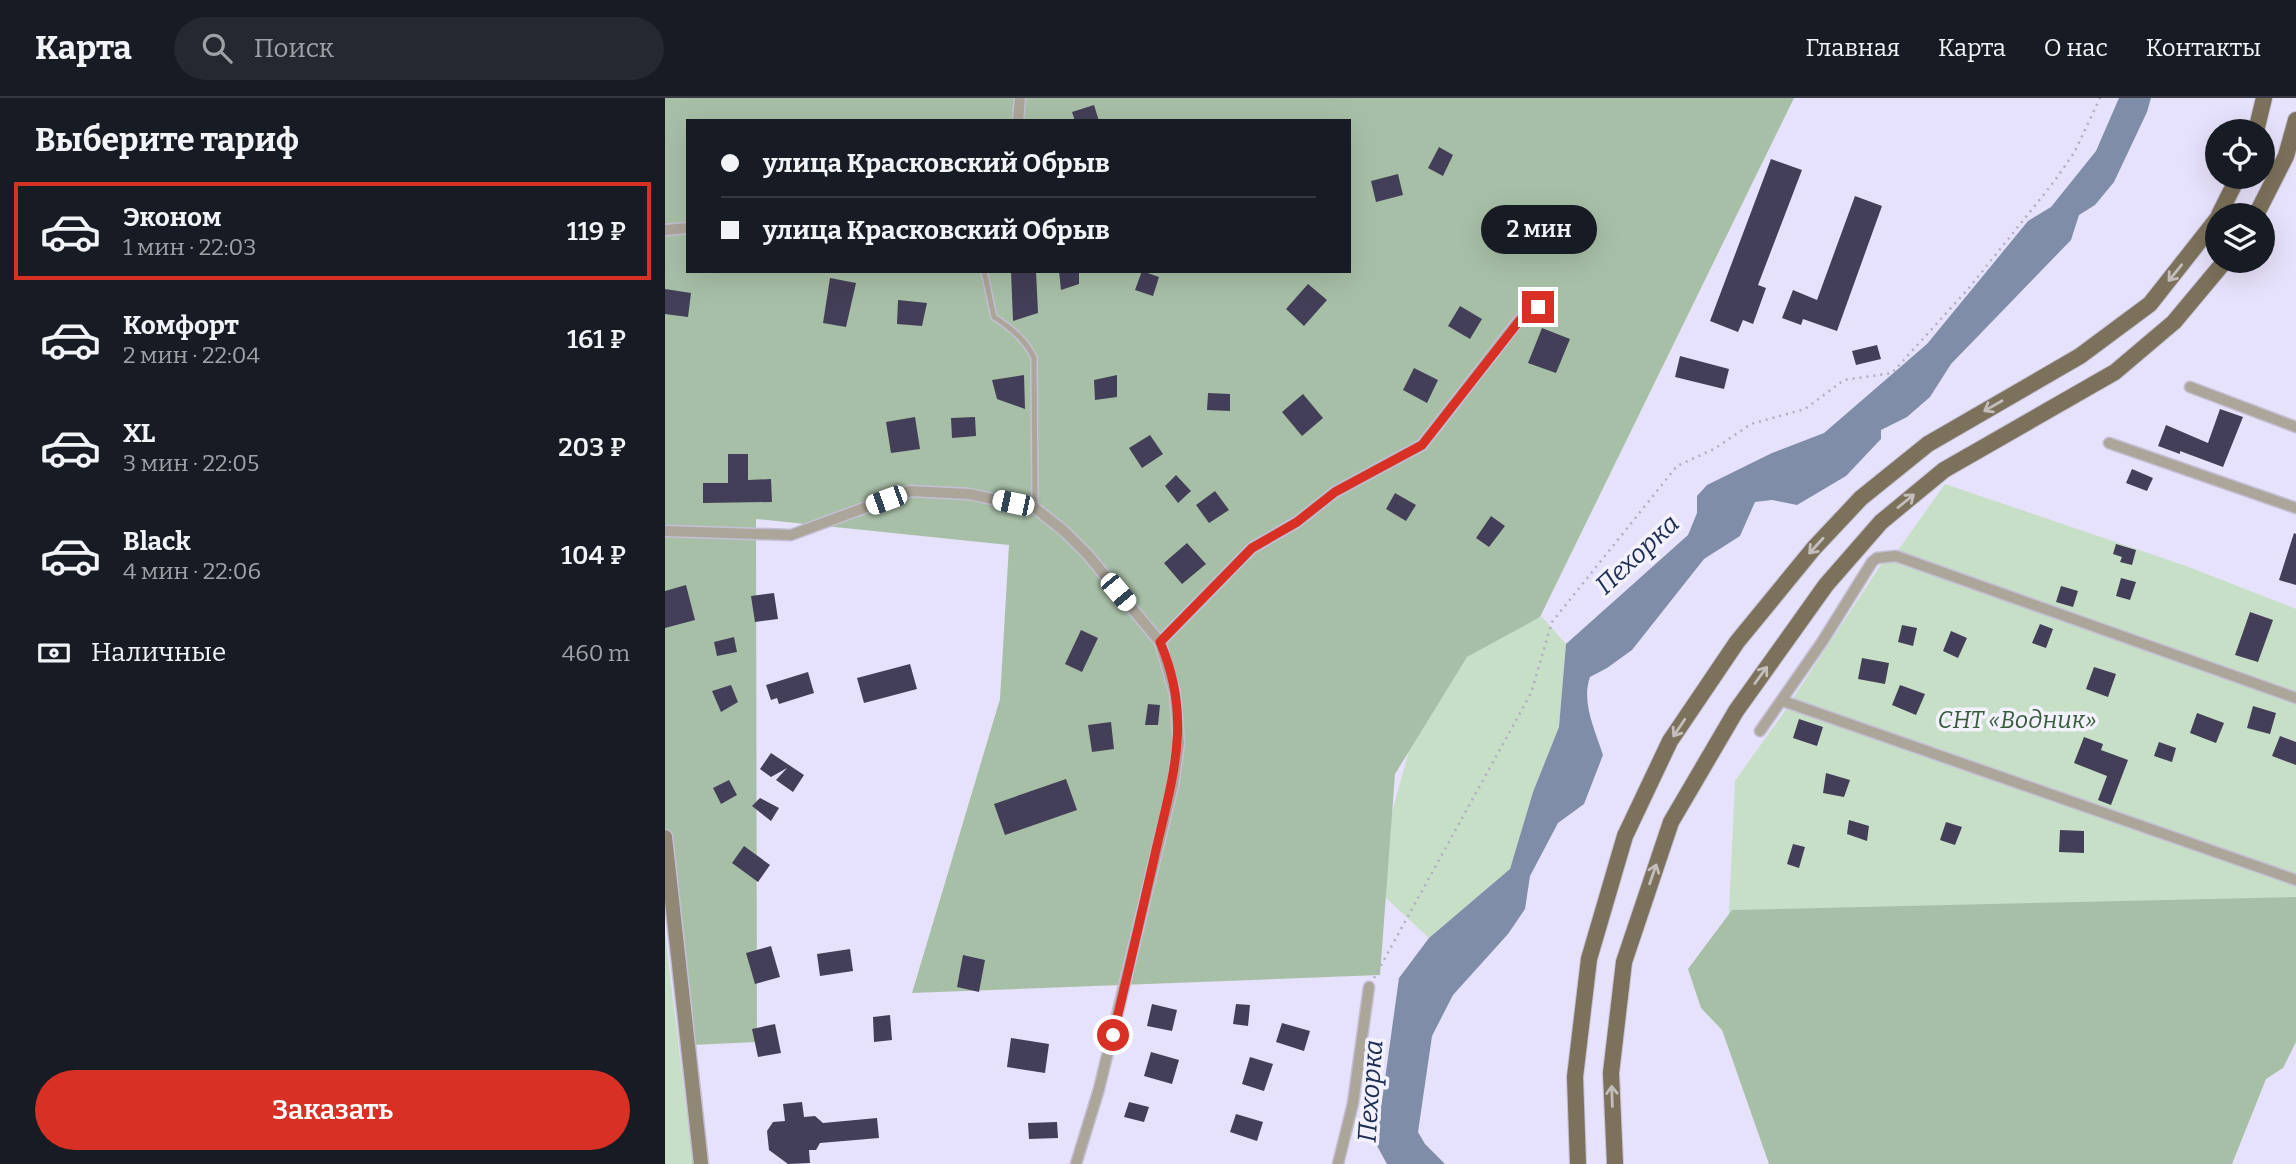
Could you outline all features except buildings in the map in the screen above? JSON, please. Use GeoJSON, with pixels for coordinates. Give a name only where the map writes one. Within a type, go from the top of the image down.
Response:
{"type":"FeatureCollection","features":[{"type":"Feature","properties":{"kind":"main road"},"geometry":{"type":"LineString","coordinates":[[2259,119],[2264,98]]}},
{"type":"Feature","properties":{"kind":"main road"},"geometry":{"type":"LineString","coordinates":[[2262,203],[2286,156],[2296,120]]}},
{"type":"Feature","properties":{"kind":"main road"},"geometry":{"type":"LineString","coordinates":[[1578,1164],[1575,1077],[1589,959],[1625,836],[1670,741],[1737,642],[1814,548],[1861,498],[1928,444],[2080,356],[2150,304],[2205,234]]}},
{"type":"Feature","properties":{"kind":"main road"},"geometry":{"type":"LineString","coordinates":[[1615,1164],[1611,1073],[1623,962],[1671,822],[1736,710],[1826,585],[1881,522],[1944,470],[2115,372],[2174,322],[2215,273]]}},
{"type":"Feature","properties":{"kind":"main road"},"geometry":{"type":"LineString","coordinates":[[665,837],[701,1164]]}},
{"type":"Feature","properties":{"kind":"street"},"geometry":{"type":"LineString","coordinates":[[1018,119],[1020,98]]}},
{"type":"Feature","properties":{"kind":"street"},"geometry":{"type":"LineString","coordinates":[[665,230],[686,228]]}},
{"type":"Feature","properties":{"kind":"street"},"geometry":{"type":"LineString","coordinates":[[1160,642],[1252,548],[1297,522],[1335,492],[1422,445],[1520,320],[1538,307]]}},
{"type":"Feature","properties":{"kind":"street"},"geometry":{"type":"LineString","coordinates":[[2190,387],[2296,427]]}},
{"type":"Feature","properties":{"kind":"street"},"geometry":{"type":"LineString","coordinates":[[2109,443],[2296,508]]}},
{"type":"Feature","properties":{"kind":"street"},"geometry":{"type":"LineString","coordinates":[[665,531],[791,535],[910,491],[969,494],[1035,508],[1088,555],[1160,642],[1175,695],[1179,743],[1173,785],[1099,1089],[1076,1164]]}},
{"type":"Feature","properties":{"kind":"street"},"geometry":{"type":"LineString","coordinates":[[1760,731],[1783,702],[1872,562],[1877,558],[1896,556],[2296,698]]}},
{"type":"Feature","properties":{"kind":"street"},"geometry":{"type":"LineString","coordinates":[[1783,702],[2296,880]]}},
{"type":"Feature","properties":{"kind":"street"},"geometry":{"type":"LineString","coordinates":[[1338,1164],[1353,1102],[1369,987]]}},
{"type":"Feature","properties":{"kind":"lane"},"geometry":{"type":"LineString","coordinates":[[984,273],[995,317],[1013,329],[1030,348],[1034,358],[1035,508]]}},
{"type":"Feature","properties":{"kind":"path"},"geometry":{"type":"LineString","coordinates":[[1369,987],[1531,693],[1552,622],[1677,466],[1714,449],[1751,424],[1805,408],[1844,380],[1892,373],[1969,288],[2053,183],[2074,153],[2100,98]]}},
{"type":"Feature","properties":{"kind":"green space"},"geometry":{"type":"Polygon","coordinates":[[[665,98],[1794,98],[1540,617],[1467,657],[1395,774],[1380,975],[912,993],[1000,699],[1009,545],[756,519],[757,1042],[692,1045],[665,882],[665,98]]]}},
{"type":"Feature","properties":{"kind":"green space","name":"СНТ «Водник»"},"geometry":{"type":"Polygon","coordinates":[[[1945,484],[2186,566],[2296,609],[2296,908],[1728,933],[1735,781],[1880,566],[1899,549],[1945,484]]]}},
{"type":"Feature","properties":{"kind":"green space"},"geometry":{"type":"Polygon","coordinates":[[[1542,617],[1566,644],[1559,727],[1533,792],[1510,869],[1429,938],[1372,885],[1435,656],[1542,617]]]}},
{"type":"Feature","properties":{"kind":"green space"},"geometry":{"type":"Polygon","coordinates":[[[2296,897],[2296,1042],[2283,1068],[2266,1079],[2232,1164],[1769,1164],[1722,1030],[1701,1008],[1688,969],[1732,910],[2296,897]]]}},
{"type":"Feature","properties":{"kind":"green space"},"geometry":{"type":"Polygon","coordinates":[[[665,933],[693,1164],[665,1164],[665,933]]]}},
{"type":"Feature","properties":{"kind":"water"},"geometry":{"type":"Polygon","coordinates":[[[2119,98],[2151,98],[2114,182],[2095,205],[2079,215],[2071,240],[1951,364],[1930,397],[1907,417],[1881,430],[1881,439],[1846,476],[1797,505],[1772,500],[1755,502],[1740,536],[1704,559],[1632,650],[1590,677],[1588,706],[1603,755],[1584,804],[1558,823],[1530,876],[1525,909],[1508,934],[1453,995],[1432,1036],[1418,1132],[1425,1144],[1445,1164],[1387,1164],[1376,1144],[1399,978],[1429,938],[1510,869],[1533,792],[1559,727],[1566,644],[1688,535],[1697,513],[1697,496],[1707,485],[1772,453],[1824,433],[1927,344],[2028,221],[2051,207],[2096,151],[2119,98]]]}},
{"type":"Feature","properties":{"kind":"route"},"geometry":{"type":"LineString","coordinates":[[1113,1035],[1173,785],[1179,743],[1175,695],[1160,642],[1252,548],[1297,522],[1335,492],[1422,445],[1520,320],[1538,307]]}},
{"type":"Feature","properties":{"kind":"water label","name":"Пехорка"},"geometry":{"type":"Point","coordinates":[1637,554]}},
{"type":"Feature","properties":{"kind":"water label","name":"Пехорка"},"geometry":{"type":"Point","coordinates":[1370,1091]}}]}
